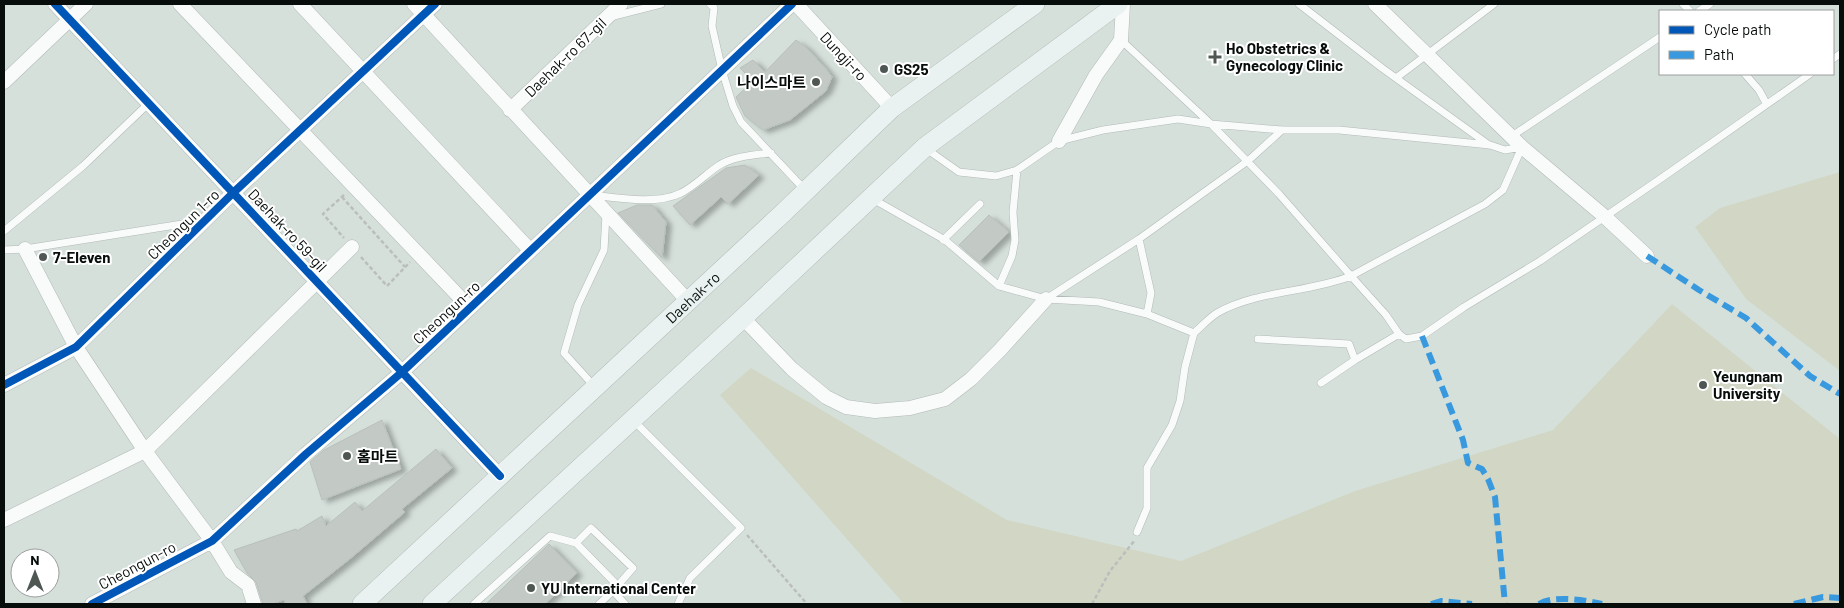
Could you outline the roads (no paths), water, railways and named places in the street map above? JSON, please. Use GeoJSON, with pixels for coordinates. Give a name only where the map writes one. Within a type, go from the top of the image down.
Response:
{"type":"FeatureCollection","features":[{"type":"Feature","properties":{"kind":"main road","name":"Daehak-ro"},"geometry":{"type":"LineString","coordinates":[[362,604],[688,301],[892,108],[1035,4]]}},
{"type":"Feature","properties":{"kind":"main road"},"geometry":{"type":"LineString","coordinates":[[432,604],[633,420],[925,147],[1118,4]]}},
{"type":"Feature","properties":{"kind":"street","name":"Daehak-ro 59-gil"},"geometry":{"type":"LineString","coordinates":[[55,4],[500,476]]}},
{"type":"Feature","properties":{"kind":"street"},"geometry":{"type":"LineString","coordinates":[[4,82],[86,4]]}},
{"type":"Feature","properties":{"kind":"street"},"geometry":{"type":"LineString","coordinates":[[180,4],[470,308]]}},
{"type":"Feature","properties":{"kind":"street"},"geometry":{"type":"LineString","coordinates":[[300,4],[530,250]]}},
{"type":"Feature","properties":{"kind":"street","name":"Cheongun 1-ro"},"geometry":{"type":"LineString","coordinates":[[4,386],[76,347],[234,192],[363,71],[418,9],[435,4]]}},
{"type":"Feature","properties":{"kind":"street","name":"Daehak-ro 67-gil"},"geometry":{"type":"LineString","coordinates":[[510,110],[621,4]]}},
{"type":"Feature","properties":{"kind":"street","name":"Cheongun-ro"},"geometry":{"type":"LineString","coordinates":[[92,604],[212,541],[306,454],[401,373],[792,4]]}},
{"type":"Feature","properties":{"kind":"street","name":"Dungji-ro"},"geometry":{"type":"LineString","coordinates":[[796,4],[892,108]]}},
{"type":"Feature","properties":{"kind":"street"},"geometry":{"type":"LineString","coordinates":[[1060,141],[1096,75],[1120,40],[1123,4]]}},
{"type":"Feature","properties":{"kind":"street"},"geometry":{"type":"LineString","coordinates":[[1375,4],[1522,147],[1604,216],[1647,256]]}},
{"type":"Feature","properties":{"kind":"street"},"geometry":{"type":"LineString","coordinates":[[418,9],[688,301]]}},
{"type":"Feature","properties":{"kind":"street"},"geometry":{"type":"LineString","coordinates":[[4,520],[145,451],[352,247]]}},
{"type":"Feature","properties":{"kind":"street"},"geometry":{"type":"LineString","coordinates":[[25,249],[76,347],[145,451],[212,541],[231,572],[248,585],[254,604]]}},
{"type":"Feature","properties":{"kind":"street"},"geometry":{"type":"LineString","coordinates":[[743,318],[792,369],[826,397],[846,407],[875,411],[910,408],[945,399],[971,378],[1000,350],[1046,299]]}},
{"type":"Feature","properties":{"kind":"lane"},"geometry":{"type":"LineString","coordinates":[[605,19],[661,4]]}},
{"type":"Feature","properties":{"kind":"lane"},"geometry":{"type":"LineString","coordinates":[[710,4],[714,8],[712,26],[722,70],[733,106],[741,122],[806,190]]}},
{"type":"Feature","properties":{"kind":"lane"},"geometry":{"type":"LineString","coordinates":[[1299,4],[1396,78],[1490,145]]}},
{"type":"Feature","properties":{"kind":"lane"},"geometry":{"type":"LineString","coordinates":[[1396,78],[1494,4]]}},
{"type":"Feature","properties":{"kind":"lane"},"geometry":{"type":"LineString","coordinates":[[1512,136],[1659,38]]}},
{"type":"Feature","properties":{"kind":"lane"},"geometry":{"type":"LineString","coordinates":[[1120,40],[1211,124],[1279,194],[1386,315],[1399,334],[1406,339],[1422,336],[1464,307],[1540,261],[1808,75]]}},
{"type":"Feature","properties":{"kind":"lane"},"geometry":{"type":"LineString","coordinates":[[1746,75],[1759,90],[1766,103]]}},
{"type":"Feature","properties":{"kind":"lane"},"geometry":{"type":"LineString","coordinates":[[4,231],[83,166],[149,103]]}},
{"type":"Feature","properties":{"kind":"lane"},"geometry":{"type":"LineString","coordinates":[[925,147],[959,172],[996,176],[1017,170],[1060,141],[1103,130],[1178,119],[1211,124],[1282,130],[1339,130],[1490,145],[1505,150],[1522,147]]}},
{"type":"Feature","properties":{"kind":"lane"},"geometry":{"type":"LineString","coordinates":[[1046,299],[1139,239],[1247,162],[1282,130]]}},
{"type":"Feature","properties":{"kind":"lane"},"geometry":{"type":"LineString","coordinates":[[1137,532],[1147,508],[1147,468],[1172,425],[1180,401],[1185,367],[1194,333],[1216,314],[1246,301],[1331,284],[1351,276],[1485,204],[1503,190],[1522,147]]}},
{"type":"Feature","properties":{"kind":"lane"},"geometry":{"type":"LineString","coordinates":[[590,195],[629,199],[663,199],[681,193],[720,164],[771,153]]}},
{"type":"Feature","properties":{"kind":"lane"},"geometry":{"type":"LineString","coordinates":[[999,286],[1012,256],[1015,240],[1014,212],[1017,170]]}},
{"type":"Feature","properties":{"kind":"lane"},"geometry":{"type":"LineString","coordinates":[[871,198],[943,240],[999,286],[1046,299],[1099,302],[1147,314],[1194,333]]}},
{"type":"Feature","properties":{"kind":"lane"},"geometry":{"type":"LineString","coordinates":[[943,240],[980,204]]}},
{"type":"Feature","properties":{"kind":"lane"},"geometry":{"type":"LineString","coordinates":[[595,387],[564,353],[578,305],[604,250],[606,213]]}},
{"type":"Feature","properties":{"kind":"lane"},"geometry":{"type":"LineString","coordinates":[[4,250],[25,249],[206,220]]}},
{"type":"Feature","properties":{"kind":"lane"},"geometry":{"type":"LineString","coordinates":[[1139,239],[1151,293],[1147,314]]}},
{"type":"Feature","properties":{"kind":"lane"},"geometry":{"type":"LineString","coordinates":[[1321,384],[1355,360],[1399,334]]}},
{"type":"Feature","properties":{"kind":"lane"},"geometry":{"type":"LineString","coordinates":[[1258,339],[1349,344],[1355,360]]}},
{"type":"Feature","properties":{"kind":"lane"},"geometry":{"type":"LineString","coordinates":[[633,420],[741,528],[690,578],[678,604]]}},
{"type":"Feature","properties":{"kind":"lane"},"geometry":{"type":"LineString","coordinates":[[576,543],[591,528],[633,568],[599,604]]}},
{"type":"Feature","properties":{"kind":"lane"},"geometry":{"type":"LineString","coordinates":[[474,604],[550,536],[576,543],[615,589],[625,604]]}},
{"type":"Feature","properties":{"kind":"place","name":"Ho Obstetrics & Gynecology Clinic"},"geometry":{"type":"Point","coordinates":[1215,57]}},
{"type":"Feature","properties":{"kind":"place","name":"GS25"},"geometry":{"type":"Point","coordinates":[884,69]}},
{"type":"Feature","properties":{"kind":"place","name":"나이스마트"},"geometry":{"type":"Point","coordinates":[816,82]}},
{"type":"Feature","properties":{"kind":"place","name":"7-Eleven"},"geometry":{"type":"Point","coordinates":[43,257]}},
{"type":"Feature","properties":{"kind":"place","name":"Yeungnam University"},"geometry":{"type":"Point","coordinates":[1703,385]}},
{"type":"Feature","properties":{"kind":"place","name":"홈마트"},"geometry":{"type":"Point","coordinates":[347,456]}},
{"type":"Feature","properties":{"kind":"place","name":"YU International Center"},"geometry":{"type":"Point","coordinates":[531,588]}}]}
